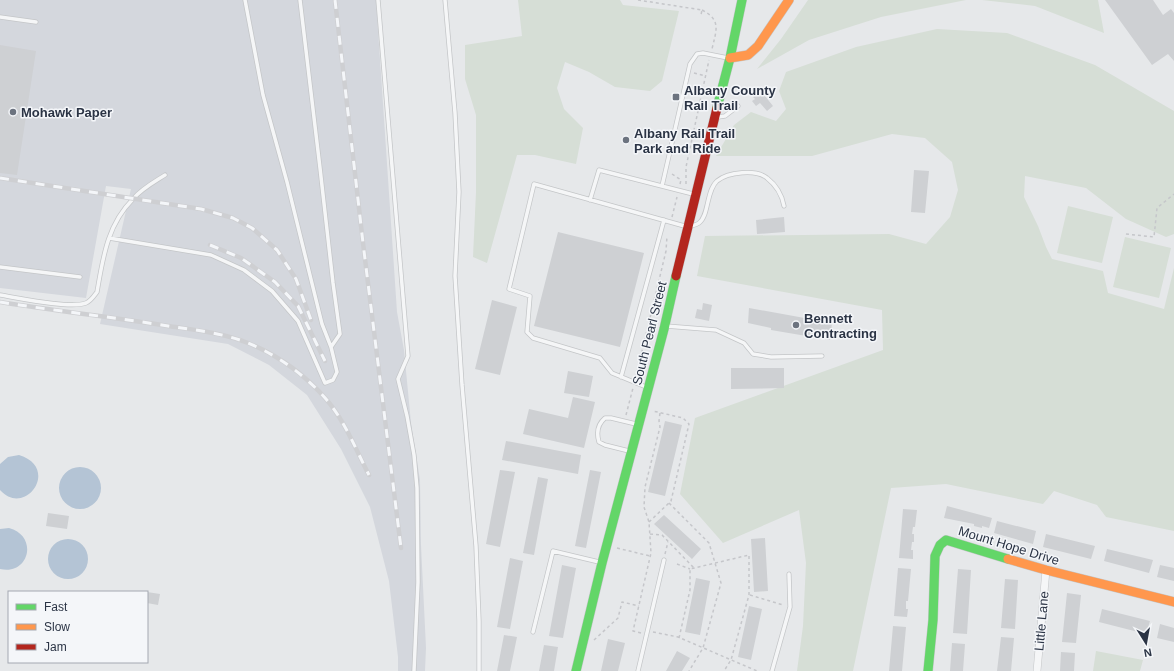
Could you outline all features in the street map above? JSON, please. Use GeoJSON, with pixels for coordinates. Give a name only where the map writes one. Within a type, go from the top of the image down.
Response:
{"type":"FeatureCollection","features":[{"type":"Feature","properties":{"kind":"main road","name":"South Pearl Street"},"geometry":{"type":"LineString","coordinates":[[576,671],[627,450],[639,425],[665,326],[695,195],[730,58],[742,0]]}},
{"type":"Feature","properties":{"kind":"main road"},"geometry":{"type":"LineString","coordinates":[[730,58],[748,55],[758,46],[789,0]]}},
{"type":"Feature","properties":{"kind":"main road","name":"Mount Hope Drive"},"geometry":{"type":"LineString","coordinates":[[928,671],[933,620],[935,556],[937,548],[941,542],[946,540],[1046,570],[1174,602]]}},
{"type":"Feature","properties":{"kind":"street","name":"Little Lane"},"geometry":{"type":"LineString","coordinates":[[1037,671],[1046,570]]}},
{"type":"Feature","properties":{"kind":"lane"},"geometry":{"type":"LineString","coordinates":[[109,238],[211,255],[244,270],[272,291],[298,321],[325,383],[333,380],[337,372],[331,347],[322,324],[287,182],[263,95],[245,0]]}},
{"type":"Feature","properties":{"kind":"lane"},"geometry":{"type":"LineString","coordinates":[[300,0],[340,334],[331,347]]}},
{"type":"Feature","properties":{"kind":"lane"},"geometry":{"type":"LineString","coordinates":[[378,0],[408,356],[398,379],[414,455],[417,488],[418,582],[414,671]]}},
{"type":"Feature","properties":{"kind":"lane"},"geometry":{"type":"LineString","coordinates":[[445,0],[458,152],[460,192],[455,276],[476,546],[479,671]]}},
{"type":"Feature","properties":{"kind":"lane"},"geometry":{"type":"LineString","coordinates":[[0,17],[36,22]]}},
{"type":"Feature","properties":{"kind":"lane"},"geometry":{"type":"LineString","coordinates":[[662,186],[690,64],[697,54],[703,53],[730,58]]}},
{"type":"Feature","properties":{"kind":"lane"},"geometry":{"type":"LineString","coordinates":[[715,117],[725,116],[738,106]]}},
{"type":"Feature","properties":{"kind":"lane"},"geometry":{"type":"LineString","coordinates":[[590,200],[599,170],[695,195]]}},
{"type":"Feature","properties":{"kind":"lane"},"geometry":{"type":"LineString","coordinates":[[648,387],[612,373],[600,358],[533,338],[527,332],[530,296],[509,289],[534,184],[688,227],[700,223],[704,218],[709,196],[716,182],[725,176],[738,173],[753,173],[766,178],[782,196],[784,206]]}},
{"type":"Feature","properties":{"kind":"lane"},"geometry":{"type":"LineString","coordinates":[[0,295],[73,305],[88,302],[97,292],[106,245],[116,221],[132,199],[165,175]]}},
{"type":"Feature","properties":{"kind":"lane"},"geometry":{"type":"LineString","coordinates":[[621,377],[664,220]]}},
{"type":"Feature","properties":{"kind":"lane"},"geometry":{"type":"LineString","coordinates":[[0,267],[80,277]]}},
{"type":"Feature","properties":{"kind":"lane"},"geometry":{"type":"LineString","coordinates":[[665,326],[716,330],[744,343],[753,354],[771,357],[822,356]]}},
{"type":"Feature","properties":{"kind":"lane"},"geometry":{"type":"LineString","coordinates":[[627,450],[598,442],[597,434],[600,422],[605,418],[611,418],[639,425]]}},
{"type":"Feature","properties":{"kind":"lane"},"geometry":{"type":"LineString","coordinates":[[533,632],[553,551],[602,563]]}},
{"type":"Feature","properties":{"kind":"lane"},"geometry":{"type":"LineString","coordinates":[[638,671],[664,560]]}},
{"type":"Feature","properties":{"kind":"lane"},"geometry":{"type":"LineString","coordinates":[[772,671],[790,607],[789,574]]}},
{"type":"Feature","properties":{"kind":"path"},"geometry":{"type":"LineString","coordinates":[[638,0],[702,10],[709,13],[717,24],[711,54]]}},
{"type":"Feature","properties":{"kind":"path"},"geometry":{"type":"LineString","coordinates":[[701,15],[702,10]]}},
{"type":"Feature","properties":{"kind":"path"},"geometry":{"type":"LineString","coordinates":[[1126,234],[1154,237],[1157,208],[1174,194]]}},
{"type":"Feature","properties":{"kind":"path"},"geometry":{"type":"LineString","coordinates":[[643,408],[683,418],[689,424],[669,503],[649,522]]}},
{"type":"Feature","properties":{"kind":"path"},"geometry":{"type":"LineString","coordinates":[[660,413],[660,427],[645,487],[644,507],[649,522],[650,556],[633,632],[679,638],[757,671]]}},
{"type":"Feature","properties":{"kind":"path"},"geometry":{"type":"LineString","coordinates":[[669,503],[709,543],[720,583],[703,648],[689,671]]}},
{"type":"Feature","properties":{"kind":"path"},"geometry":{"type":"LineString","coordinates":[[650,534],[662,535],[694,568]]}},
{"type":"Feature","properties":{"kind":"path"},"geometry":{"type":"LineString","coordinates":[[664,560],[668,542]]}},
{"type":"Feature","properties":{"kind":"path"},"geometry":{"type":"LineString","coordinates":[[616,548],[650,556]]}},
{"type":"Feature","properties":{"kind":"path"},"geometry":{"type":"LineString","coordinates":[[677,564],[690,569],[749,555],[749,595],[731,660],[724,671]]}},
{"type":"Feature","properties":{"kind":"path"},"geometry":{"type":"LineString","coordinates":[[679,638],[690,590],[690,569]]}},
{"type":"Feature","properties":{"kind":"path"},"geometry":{"type":"LineString","coordinates":[[749,595],[790,607]]}},
{"type":"Feature","properties":{"kind":"path"},"geometry":{"type":"LineString","coordinates":[[594,640],[618,618],[622,602],[639,606]]}},
{"type":"Feature","properties":{"kind":"shaded area"},"geometry":{"type":"Polygon","coordinates":[[[0,0],[376,0],[397,312],[404,350],[411,423],[420,480],[421,545],[426,648],[425,671],[398,671],[398,657],[389,581],[370,507],[341,449],[307,395],[269,365],[228,344],[100,324],[131,189],[106,186],[86,298],[0,288],[0,0]]]}},
{"type":"Feature","properties":{"kind":"shaded area"},"geometry":{"type":"Polygon","coordinates":[[[518,0],[620,0],[623,5],[679,11],[662,81],[650,91],[615,87],[589,72],[565,62],[557,88],[564,109],[583,128],[576,164],[535,155],[517,155],[487,263],[473,257],[476,192],[476,115],[465,79],[465,45],[522,36],[518,0]]]}},
{"type":"Feature","properties":{"kind":"shaded area"},"geometry":{"type":"Polygon","coordinates":[[[808,0],[966,0],[881,17],[809,40],[757,69],[781,39],[808,0]]]}},
{"type":"Feature","properties":{"kind":"shaded area"},"geometry":{"type":"Polygon","coordinates":[[[982,0],[1098,0],[1104,33],[1035,6],[982,0]]]}},
{"type":"Feature","properties":{"kind":"shaded area"},"geometry":{"type":"Polygon","coordinates":[[[937,29],[1007,33],[1095,65],[1174,111],[1174,234],[1166,237],[1126,219],[1086,188],[1025,176],[1024,197],[1052,259],[1103,271],[1108,293],[1164,309],[1174,268],[1174,531],[1106,517],[1097,505],[1054,491],[1043,504],[946,484],[891,488],[853,671],[797,671],[803,626],[806,563],[799,510],[723,543],[680,494],[695,418],[883,350],[882,310],[697,276],[705,236],[889,234],[926,244],[950,217],[958,190],[952,162],[925,138],[892,134],[812,156],[716,156],[734,125],[751,112],[776,121],[786,109],[779,91],[786,72],[856,47],[937,29]]]}},
{"type":"Feature","properties":{"kind":"shaded area"},"geometry":{"type":"Polygon","coordinates":[[[1068,206],[1113,217],[1102,263],[1057,253],[1068,206]]]}},
{"type":"Feature","properties":{"kind":"shaded area"},"geometry":{"type":"Polygon","coordinates":[[[1125,237],[1171,248],[1159,298],[1113,287],[1125,237]]]}},
{"type":"Feature","properties":{"kind":"shaded area"},"geometry":{"type":"Polygon","coordinates":[[[1096,651],[1143,660],[1140,671],[1093,671],[1096,651]]]}},
{"type":"Feature","properties":{"kind":"water"},"geometry":{"type":"Polygon","coordinates":[[[19,455],[31,461],[37,470],[38,479],[35,488],[28,495],[19,498],[10,497],[0,490],[0,464],[8,457],[19,455]]]}},
{"type":"Feature","properties":{"kind":"water"},"geometry":{"type":"Polygon","coordinates":[[[76,467],[84,467],[95,473],[101,484],[101,492],[95,503],[84,509],[76,509],[65,503],[59,492],[59,484],[65,473],[76,467]]]}},
{"type":"Feature","properties":{"kind":"water"},"geometry":{"type":"Polygon","coordinates":[[[9,528],[18,532],[24,539],[27,546],[27,554],[24,561],[18,567],[10,570],[0,569],[0,529],[9,528]]]}},
{"type":"Feature","properties":{"kind":"water"},"geometry":{"type":"Polygon","coordinates":[[[72,539],[79,542],[85,548],[88,559],[87,567],[79,576],[72,579],[64,579],[57,576],[49,567],[48,555],[51,548],[60,540],[72,539]]]}},
{"type":"Feature","properties":{"kind":"building"},"geometry":{"type":"Polygon","coordinates":[[[1105,0],[1153,0],[1163,15],[1171,9],[1174,13],[1174,61],[1168,54],[1152,65],[1105,0]]]}},
{"type":"Feature","properties":{"kind":"building","name":"Mohawk Paper"},"geometry":{"type":"Polygon","coordinates":[[[0,45],[36,51],[17,175],[0,173],[0,45]]]}},
{"type":"Feature","properties":{"kind":"building"},"geometry":{"type":"Polygon","coordinates":[[[761,91],[773,106],[767,111],[760,103],[756,106],[752,101],[755,99],[753,97],[761,91]]]}},
{"type":"Feature","properties":{"kind":"building"},"geometry":{"type":"Polygon","coordinates":[[[674,92],[677,92],[675,100],[673,99],[674,92]]]}},
{"type":"Feature","properties":{"kind":"building"},"geometry":{"type":"Polygon","coordinates":[[[914,170],[929,171],[925,213],[911,212],[914,170]]]}},
{"type":"Feature","properties":{"kind":"building"},"geometry":{"type":"Polygon","coordinates":[[[784,217],[785,232],[757,234],[756,220],[784,217]]]}},
{"type":"Feature","properties":{"kind":"building"},"geometry":{"type":"Polygon","coordinates":[[[558,232],[644,253],[620,347],[534,326],[558,232]]]}},
{"type":"Feature","properties":{"kind":"building"},"geometry":{"type":"Polygon","coordinates":[[[492,300],[517,307],[500,375],[475,369],[492,300]]]}},
{"type":"Feature","properties":{"kind":"building"},"geometry":{"type":"Polygon","coordinates":[[[703,303],[712,305],[709,321],[695,318],[697,309],[702,310],[703,303]]]}},
{"type":"Feature","properties":{"kind":"building","name":"Bennett Contracting"},"geometry":{"type":"Polygon","coordinates":[[[749,308],[832,323],[830,340],[771,330],[771,328],[748,323],[749,308]]]}},
{"type":"Feature","properties":{"kind":"building"},"geometry":{"type":"Polygon","coordinates":[[[731,368],[784,368],[784,388],[731,389],[731,368]]]}},
{"type":"Feature","properties":{"kind":"building"},"geometry":{"type":"Polygon","coordinates":[[[568,371],[593,376],[589,397],[564,393],[568,371]]]}},
{"type":"Feature","properties":{"kind":"building"},"geometry":{"type":"Polygon","coordinates":[[[573,397],[595,402],[584,448],[523,434],[529,409],[568,418],[573,397]]]}},
{"type":"Feature","properties":{"kind":"building"},"geometry":{"type":"Polygon","coordinates":[[[665,421],[682,425],[665,496],[648,492],[665,421]]]}},
{"type":"Feature","properties":{"kind":"building"},"geometry":{"type":"Polygon","coordinates":[[[506,441],[581,455],[578,474],[502,460],[506,441]]]}},
{"type":"Feature","properties":{"kind":"building"},"geometry":{"type":"Polygon","coordinates":[[[500,470],[515,472],[500,547],[486,544],[500,470]]]}},
{"type":"Feature","properties":{"kind":"building"},"geometry":{"type":"Polygon","coordinates":[[[590,470],[601,472],[586,548],[575,546],[590,470]]]}},
{"type":"Feature","properties":{"kind":"building"},"geometry":{"type":"Polygon","coordinates":[[[538,477],[548,479],[534,555],[523,553],[538,477]]]}},
{"type":"Feature","properties":{"kind":"building"},"geometry":{"type":"Polygon","coordinates":[[[947,506],[992,518],[989,528],[982,526],[982,528],[974,526],[974,524],[944,518],[947,506]]]}},
{"type":"Feature","properties":{"kind":"building"},"geometry":{"type":"Polygon","coordinates":[[[903,509],[917,510],[915,527],[913,527],[912,534],[914,534],[914,542],[912,542],[911,550],[913,550],[913,559],[899,558],[903,509]]]}},
{"type":"Feature","properties":{"kind":"building"},"geometry":{"type":"Polygon","coordinates":[[[48,513],[69,516],[67,529],[46,526],[48,513]]]}},
{"type":"Feature","properties":{"kind":"building"},"geometry":{"type":"Polygon","coordinates":[[[664,515],[701,549],[692,559],[654,524],[664,515]]]}},
{"type":"Feature","properties":{"kind":"building"},"geometry":{"type":"Polygon","coordinates":[[[997,521],[1036,531],[1033,544],[994,533],[997,521]]]}},
{"type":"Feature","properties":{"kind":"building"},"geometry":{"type":"Polygon","coordinates":[[[1046,534],[1095,546],[1091,559],[1043,547],[1046,534]]]}},
{"type":"Feature","properties":{"kind":"building"},"geometry":{"type":"Polygon","coordinates":[[[765,538],[768,591],[754,592],[751,539],[765,538]]]}},
{"type":"Feature","properties":{"kind":"building"},"geometry":{"type":"Polygon","coordinates":[[[1107,549],[1153,560],[1149,573],[1104,561],[1107,549]]]}},
{"type":"Feature","properties":{"kind":"building"},"geometry":{"type":"Polygon","coordinates":[[[510,558],[523,561],[510,629],[497,627],[510,558]]]}},
{"type":"Feature","properties":{"kind":"building"},"geometry":{"type":"Polygon","coordinates":[[[562,565],[576,568],[563,638],[549,636],[562,565]]]}},
{"type":"Feature","properties":{"kind":"building"},"geometry":{"type":"Polygon","coordinates":[[[1160,565],[1174,568],[1174,581],[1157,577],[1160,565]]]}},
{"type":"Feature","properties":{"kind":"building"},"geometry":{"type":"Polygon","coordinates":[[[898,568],[911,569],[908,601],[906,601],[906,609],[908,609],[907,617],[894,616],[898,568]]]}},
{"type":"Feature","properties":{"kind":"building"},"geometry":{"type":"Polygon","coordinates":[[[958,569],[971,570],[967,634],[953,633],[958,569]]]}},
{"type":"Feature","properties":{"kind":"building"},"geometry":{"type":"Polygon","coordinates":[[[696,578],[710,581],[700,635],[685,632],[696,578]]]}},
{"type":"Feature","properties":{"kind":"building"},"geometry":{"type":"Polygon","coordinates":[[[1005,579],[1018,580],[1015,629],[1001,628],[1005,579]]]}},
{"type":"Feature","properties":{"kind":"building"},"geometry":{"type":"Polygon","coordinates":[[[148,592],[160,594],[158,605],[148,603],[148,592]]]}},
{"type":"Feature","properties":{"kind":"building"},"geometry":{"type":"Polygon","coordinates":[[[1067,593],[1081,595],[1076,643],[1062,642],[1067,593]]]}},
{"type":"Feature","properties":{"kind":"building"},"geometry":{"type":"Polygon","coordinates":[[[749,606],[762,609],[751,660],[738,657],[749,606]]]}},
{"type":"Feature","properties":{"kind":"building"},"geometry":{"type":"Polygon","coordinates":[[[1102,609],[1150,621],[1146,634],[1099,622],[1102,609]]]}},
{"type":"Feature","properties":{"kind":"building"},"geometry":{"type":"Polygon","coordinates":[[[1160,624],[1174,628],[1174,642],[1157,638],[1160,624]]]}},
{"type":"Feature","properties":{"kind":"building"},"geometry":{"type":"Polygon","coordinates":[[[893,626],[906,627],[902,671],[889,671],[893,626]]]}},
{"type":"Feature","properties":{"kind":"building"},"geometry":{"type":"Polygon","coordinates":[[[504,635],[517,637],[510,671],[497,671],[504,635]]]}},
{"type":"Feature","properties":{"kind":"building"},"geometry":{"type":"Polygon","coordinates":[[[1001,637],[1014,638],[1011,671],[997,671],[1001,637]]]}},
{"type":"Feature","properties":{"kind":"building"},"geometry":{"type":"Polygon","coordinates":[[[608,639],[625,643],[618,671],[601,671],[608,639]]]}},
{"type":"Feature","properties":{"kind":"building"},"geometry":{"type":"Polygon","coordinates":[[[952,643],[965,644],[963,671],[950,671],[952,643]]]}},
{"type":"Feature","properties":{"kind":"building"},"geometry":{"type":"Polygon","coordinates":[[[544,645],[558,647],[554,671],[539,671],[544,645]]]}},
{"type":"Feature","properties":{"kind":"building"},"geometry":{"type":"Polygon","coordinates":[[[677,651],[690,658],[682,671],[666,671],[677,651]]]}},
{"type":"Feature","properties":{"kind":"building"},"geometry":{"type":"Polygon","coordinates":[[[1061,652],[1075,653],[1074,671],[1060,671],[1061,652]]]}},
{"type":"Feature","properties":{"kind":"railway"},"geometry":{"type":"LineString","coordinates":[[335,0],[363,243],[401,548]]}},
{"type":"Feature","properties":{"kind":"railway"},"geometry":{"type":"LineString","coordinates":[[0,178],[201,209],[233,218],[252,228],[277,250],[296,279],[311,320]]}},
{"type":"Feature","properties":{"kind":"railway"},"geometry":{"type":"LineString","coordinates":[[210,245],[241,258],[275,282],[298,306],[325,361]]}},
{"type":"Feature","properties":{"kind":"railway"},"geometry":{"type":"LineString","coordinates":[[0,302],[209,332],[248,343],[259,348],[290,366],[318,390],[326,399],[345,426],[369,475]]}},
{"type":"Feature","properties":{"kind":"traffic: fast"},"geometry":{"type":"LineString","coordinates":[[717,108],[730,58],[742,0]]}},
{"type":"Feature","properties":{"kind":"traffic: fast"},"geometry":{"type":"LineString","coordinates":[[576,671],[602,563],[664,329],[676,276]]}},
{"type":"Feature","properties":{"kind":"traffic: fast"},"geometry":{"type":"LineString","coordinates":[[928,671],[933,620],[935,556],[940,545],[946,540],[1008,559]]}},
{"type":"Feature","properties":{"kind":"traffic: slow"},"geometry":{"type":"LineString","coordinates":[[730,58],[748,55],[758,46],[789,0]]}},
{"type":"Feature","properties":{"kind":"traffic: slow"},"geometry":{"type":"LineString","coordinates":[[1008,559],[1174,602]]}},
{"type":"Feature","properties":{"kind":"traffic: jam"},"geometry":{"type":"LineString","coordinates":[[676,276],[717,108]]}},
{"type":"Feature","properties":{"kind":"place","name":"Albany County Rail Trail"},"geometry":{"type":"Point","coordinates":[676,97]}},
{"type":"Feature","properties":{"kind":"place","name":"Mohawk Paper"},"geometry":{"type":"Point","coordinates":[13,112]}},
{"type":"Feature","properties":{"kind":"place","name":"Albany Rail Trail Park and Ride"},"geometry":{"type":"Point","coordinates":[626,140]}},
{"type":"Feature","properties":{"kind":"place","name":"Bennett Contracting"},"geometry":{"type":"Point","coordinates":[796,325]}}]}
